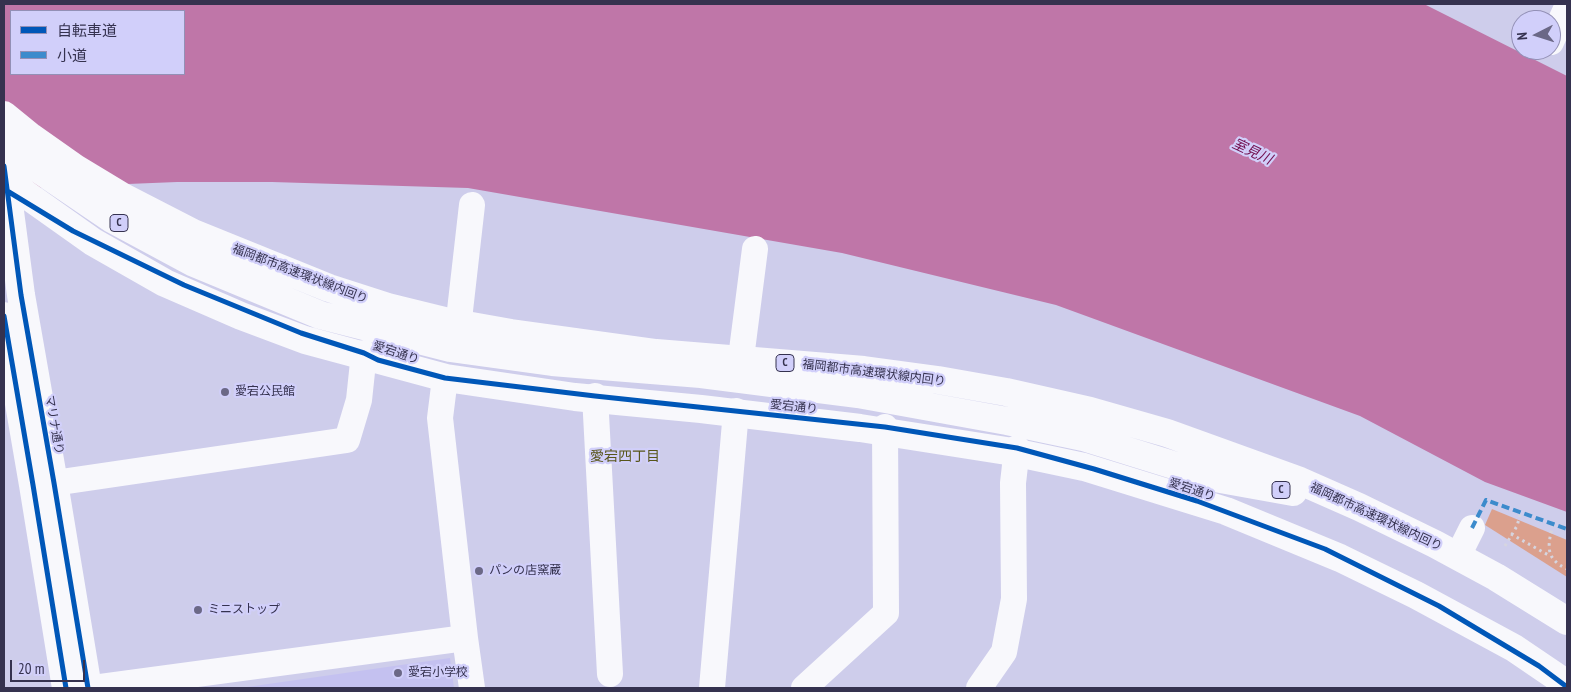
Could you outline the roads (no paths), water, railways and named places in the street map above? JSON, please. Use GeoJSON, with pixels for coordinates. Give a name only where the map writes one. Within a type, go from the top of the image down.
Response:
{"type":"FeatureCollection","features":[{"type":"Feature","properties":{"kind":"main road","name":"福岡都市高速環状線内回り"},"geometry":{"type":"LineString","coordinates":[[4,115],[74,168],[122,196],[193,233],[329,288],[388,307],[440,320],[511,333],[656,353],[864,370],[1006,392],[1090,411],[1167,433],[1300,481],[1360,507],[1496,577],[1567,621]]}},
{"type":"Feature","properties":{"kind":"main road","name":"C"},"geometry":{"type":"LineString","coordinates":[[4,143],[28,162],[112,219],[192,262],[320,315],[450,348],[552,362],[701,374],[858,394],[998,419],[1083,436],[1215,478],[1346,502]]}},
{"type":"Feature","properties":{"kind":"main road"},"geometry":{"type":"LineString","coordinates":[[4,177],[51,175],[182,240],[325,292],[381,310],[458,328],[594,344],[894,374],[1026,396],[1114,416],[1216,448],[1346,502],[1459,554],[1567,616]]}},
{"type":"Feature","properties":{"kind":"main road","name":"C"},"geometry":{"type":"LineString","coordinates":[[4,177],[93,242],[165,283],[241,316],[305,340],[446,378],[575,398],[701,409],[860,428],[1013,452],[1084,467],[1226,511],[1340,558],[1416,595],[1514,648],[1567,686]]}},
{"type":"Feature","properties":{"kind":"main road","name":"愛宕通り"},"geometry":{"type":"LineString","coordinates":[[4,177],[72,231],[184,285],[301,333],[364,353],[378,360],[445,378],[595,396],[885,426],[1017,448],[1094,469],[1197,502],[1325,548],[1439,606],[1539,666],[1567,686]]}},
{"type":"Feature","properties":{"kind":"main road","name":"マリナ通り"},"geometry":{"type":"LineString","coordinates":[[4,177],[22,296],[88,688]]}},
{"type":"Feature","properties":{"kind":"main road"},"geometry":{"type":"LineString","coordinates":[[4,316],[34,485],[66,688]]}},
{"type":"Feature","properties":{"kind":"street"},"geometry":{"type":"LineString","coordinates":[[1561,20],[1567,7]]}},
{"type":"Feature","properties":{"kind":"street"},"geometry":{"type":"LineString","coordinates":[[458,328],[472,205]]}},
{"type":"Feature","properties":{"kind":"street"},"geometry":{"type":"LineString","coordinates":[[741,358],[755,249]]}},
{"type":"Feature","properties":{"kind":"street"},"geometry":{"type":"LineString","coordinates":[[54,483],[347,440],[360,400],[364,353]]}},
{"type":"Feature","properties":{"kind":"street"},"geometry":{"type":"LineString","coordinates":[[445,378],[440,418],[472,688]]}},
{"type":"Feature","properties":{"kind":"street"},"geometry":{"type":"LineString","coordinates":[[595,396],[610,674]]}},
{"type":"Feature","properties":{"kind":"street"},"geometry":{"type":"LineString","coordinates":[[712,688],[736,411]]}},
{"type":"Feature","properties":{"kind":"street"},"geometry":{"type":"LineString","coordinates":[[804,688],[886,613],[885,426]]}},
{"type":"Feature","properties":{"kind":"street"},"geometry":{"type":"LineString","coordinates":[[979,688],[1004,652],[1014,599],[1013,483],[1017,448]]}},
{"type":"Feature","properties":{"kind":"street"},"geometry":{"type":"LineString","coordinates":[[1459,554],[1472,528]]}},
{"type":"Feature","properties":{"kind":"street"},"geometry":{"type":"LineString","coordinates":[[93,688],[465,638]]}},
{"type":"Feature","properties":{"kind":"water","name":"室見川"},"geometry":{"type":"Polygon","coordinates":[[[4,4],[1424,4],[1511,48],[1511,60],[1535,60],[1567,76],[1567,512],[1485,482],[1360,416],[1056,305],[842,253],[468,188],[272,182],[177,182],[4,189],[4,4]]]}},
{"type":"Feature","properties":{"kind":"place","name":"愛宕公民館"},"geometry":{"type":"Point","coordinates":[225,392]}},
{"type":"Feature","properties":{"kind":"place","name":"パンの店窯蔵"},"geometry":{"type":"Point","coordinates":[479,571]}},
{"type":"Feature","properties":{"kind":"place","name":"ミニストップ"},"geometry":{"type":"Point","coordinates":[198,610]}},
{"type":"Feature","properties":{"kind":"place","name":"愛宕小学校"},"geometry":{"type":"Point","coordinates":[398,673]}},
{"type":"Feature","properties":{"kind":"district","name":"愛宕四丁目"},"geometry":{"type":"Point","coordinates":[625,457]}}]}
